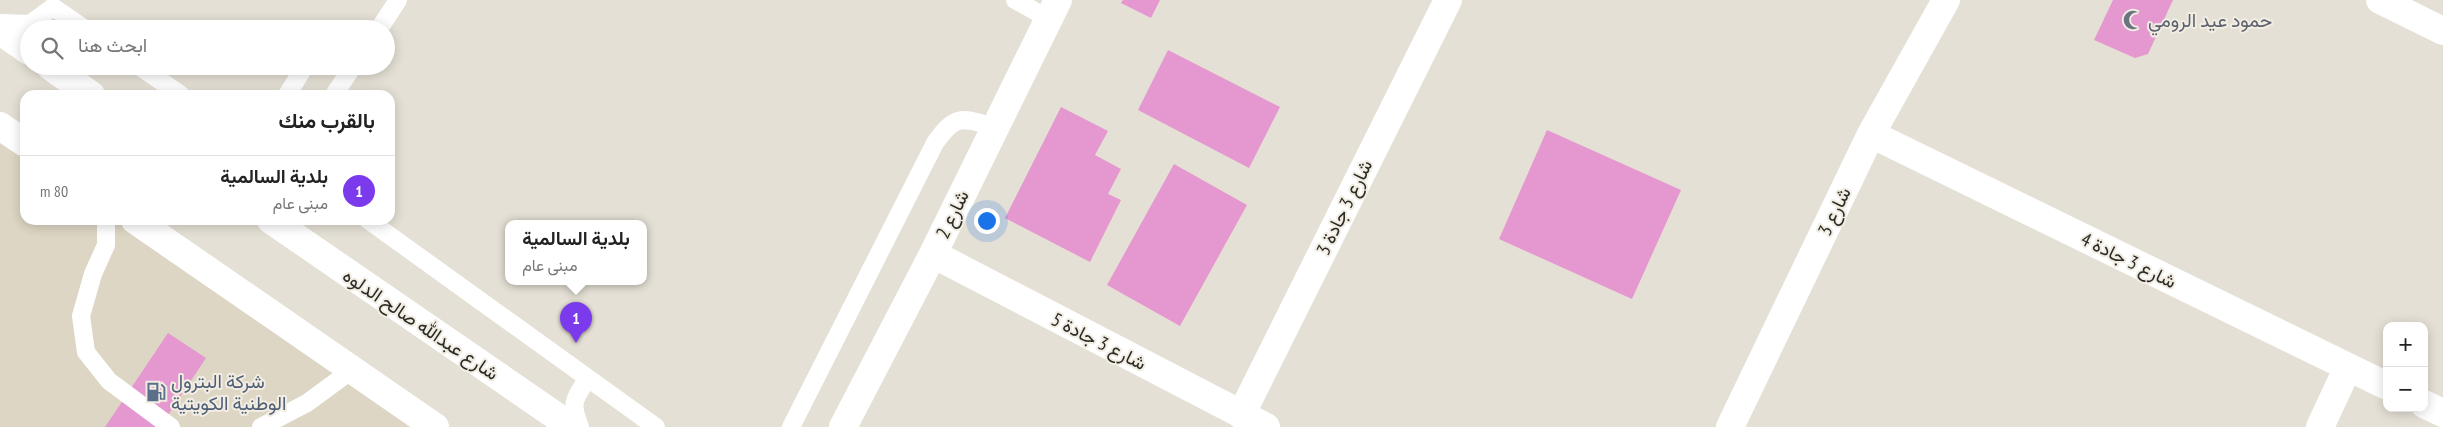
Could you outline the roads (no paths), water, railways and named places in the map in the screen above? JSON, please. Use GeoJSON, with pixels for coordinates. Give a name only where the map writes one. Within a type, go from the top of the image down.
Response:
{"type":"FeatureCollection","features":[{"type":"Feature","properties":{"kind":"street","name":"شارع 3 جادة 3"},"geometry":{"type":"LineString","coordinates":[[1241,415],[1448,0]]}},
{"type":"Feature","properties":{"kind":"street","name":"شارع 3"},"geometry":{"type":"LineString","coordinates":[[1730,427],[1871,134],[1946,0]]}},
{"type":"Feature","properties":{"kind":"street"},"geometry":{"type":"LineString","coordinates":[[2380,0],[2443,31]]}},
{"type":"Feature","properties":{"kind":"street","name":"شارع 2"},"geometry":{"type":"LineString","coordinates":[[843,427],[933,254],[1054,10]]}},
{"type":"Feature","properties":{"kind":"street"},"geometry":{"type":"LineString","coordinates":[[0,31],[20,45]]}},
{"type":"Feature","properties":{"kind":"street"},"geometry":{"type":"LineString","coordinates":[[63,75],[85,90]]}},
{"type":"Feature","properties":{"kind":"street"},"geometry":{"type":"LineString","coordinates":[[0,126],[20,140]]}},
{"type":"Feature","properties":{"kind":"street","name":"شارع 3 جادة 4"},"geometry":{"type":"LineString","coordinates":[[1871,134],[2383,384]]}},
{"type":"Feature","properties":{"kind":"street"},"geometry":{"type":"LineString","coordinates":[[142,225],[435,427]]}},
{"type":"Feature","properties":{"kind":"street","name":"شارع عبدالله صالح الدلوه"},"geometry":{"type":"LineString","coordinates":[[284,225],[297,230],[572,427]]}},
{"type":"Feature","properties":{"kind":"street","name":"شارع 3 جادة 5"},"geometry":{"type":"LineString","coordinates":[[933,254],[1266,427]]}},
{"type":"Feature","properties":{"kind":"street"},"geometry":{"type":"LineString","coordinates":[[2320,427],[2348,367]]}},
{"type":"Feature","properties":{"kind":"street"},"geometry":{"type":"LineString","coordinates":[[2428,406],[2443,413]]}},
{"type":"Feature","properties":{"kind":"lane"},"geometry":{"type":"LineString","coordinates":[[385,20],[398,0]]}},
{"type":"Feature","properties":{"kind":"lane"},"geometry":{"type":"LineString","coordinates":[[1015,0],[1054,10]]}},
{"type":"Feature","properties":{"kind":"lane"},"geometry":{"type":"LineString","coordinates":[[35,20],[53,7],[72,20]]}},
{"type":"Feature","properties":{"kind":"lane"},"geometry":{"type":"LineString","coordinates":[[0,23],[20,24]]}},
{"type":"Feature","properties":{"kind":"lane"},"geometry":{"type":"LineString","coordinates":[[153,75],[174,90]]}},
{"type":"Feature","properties":{"kind":"lane"},"geometry":{"type":"LineString","coordinates":[[290,90],[299,75]]}},
{"type":"Feature","properties":{"kind":"lane"},"geometry":{"type":"LineString","coordinates":[[337,90],[347,75]]}},
{"type":"Feature","properties":{"kind":"lane"},"geometry":{"type":"LineString","coordinates":[[791,427],[935,143],[947,125],[965,119],[996,127]]}},
{"type":"Feature","properties":{"kind":"lane"},"geometry":{"type":"LineString","coordinates":[[106,225],[106,245],[93,274],[81,316],[86,352],[109,381],[171,427]]}},
{"type":"Feature","properties":{"kind":"lane"},"geometry":{"type":"LineString","coordinates":[[375,225],[656,427]]}},
{"type":"Feature","properties":{"kind":"lane"},"geometry":{"type":"LineString","coordinates":[[261,427],[307,403],[352,370]]}},
{"type":"Feature","properties":{"kind":"lane"},"geometry":{"type":"LineString","coordinates":[[580,427],[573,409],[576,397],[588,378]]}},
{"type":"Feature","properties":{"kind":"place","name":"حمود عيد الرومي"},"geometry":{"type":"Point","coordinates":[2133,20]}},
{"type":"Feature","properties":{"kind":"place","name":"بلدية السالمية"},"geometry":{"type":"Point","coordinates":[576,343]}},
{"type":"Feature","properties":{"kind":"place","name":"شركة البترول الوطنية الكويتية"},"geometry":{"type":"Point","coordinates":[156,392]}}]}
